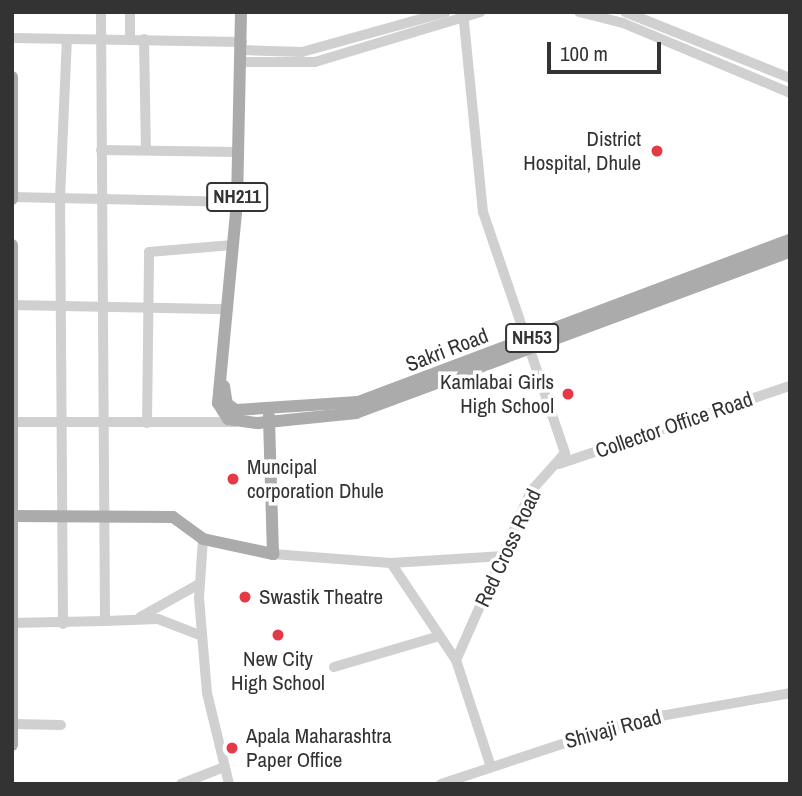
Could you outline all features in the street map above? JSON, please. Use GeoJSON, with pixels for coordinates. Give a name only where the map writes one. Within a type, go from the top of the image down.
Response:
{"type":"FeatureCollection","features":[{"type":"Feature","properties":{"kind":"main road","name":"NH211"},"geometry":{"type":"LineString","coordinates":[[223,382],[237,202],[241,12]]}},
{"type":"Feature","properties":{"kind":"main road"},"geometry":{"type":"LineString","coordinates":[[12,77],[13,198]]}},
{"type":"Feature","properties":{"kind":"main road"},"geometry":{"type":"LineString","coordinates":[[223,382],[220,413],[236,422],[269,415],[356,413],[790,244]]}},
{"type":"Feature","properties":{"kind":"main road"},"geometry":{"type":"LineString","coordinates":[[12,245],[12,745]]}},
{"type":"Feature","properties":{"kind":"main road"},"geometry":{"type":"LineString","coordinates":[[223,382],[230,408],[269,415]]}},
{"type":"Feature","properties":{"kind":"main road"},"geometry":{"type":"LineString","coordinates":[[14,516],[173,517],[203,539],[273,555],[269,415]]}},
{"type":"Feature","properties":{"kind":"street"},"geometry":{"type":"LineString","coordinates":[[100,12],[104,621]]}},
{"type":"Feature","properties":{"kind":"street"},"geometry":{"type":"LineString","coordinates":[[130,12],[130,39]]}},
{"type":"Feature","properties":{"kind":"street"},"geometry":{"type":"LineString","coordinates":[[241,51],[302,52],[446,12]]}},
{"type":"Feature","properties":{"kind":"street"},"geometry":{"type":"LineString","coordinates":[[12,38],[144,39],[315,62],[463,15],[481,12]]}},
{"type":"Feature","properties":{"kind":"street"},"geometry":{"type":"LineString","coordinates":[[579,12],[640,30],[790,93]]}},
{"type":"Feature","properties":{"kind":"street"},"geometry":{"type":"LineString","coordinates":[[625,12],[636,14],[790,78]]}},
{"type":"Feature","properties":{"kind":"street"},"geometry":{"type":"LineString","coordinates":[[636,14],[640,30]]}},
{"type":"Feature","properties":{"kind":"street"},"geometry":{"type":"LineString","coordinates":[[463,15],[483,212],[565,450],[559,464]]}},
{"type":"Feature","properties":{"kind":"street"},"geometry":{"type":"LineString","coordinates":[[62,624],[64,517],[60,198],[67,39]]}},
{"type":"Feature","properties":{"kind":"street"},"geometry":{"type":"LineString","coordinates":[[144,39],[146,150]]}},
{"type":"Feature","properties":{"kind":"street"},"geometry":{"type":"LineString","coordinates":[[749,75],[754,63]]}},
{"type":"Feature","properties":{"kind":"street"},"geometry":{"type":"LineString","coordinates":[[101,150],[238,152]]}},
{"type":"Feature","properties":{"kind":"street"},"geometry":{"type":"LineString","coordinates":[[13,198],[237,202]]}},
{"type":"Feature","properties":{"kind":"street"},"geometry":{"type":"LineString","coordinates":[[147,423],[150,249],[233,246]]}},
{"type":"Feature","properties":{"kind":"street"},"geometry":{"type":"LineString","coordinates":[[13,305],[228,309]]}},
{"type":"Feature","properties":{"kind":"street","name":"Collector Office Road"},"geometry":{"type":"LineString","coordinates":[[559,464],[790,386]]}},
{"type":"Feature","properties":{"kind":"street"},"geometry":{"type":"LineString","coordinates":[[13,422],[236,422]]}},
{"type":"Feature","properties":{"kind":"street","name":"Red Cross Road"},"geometry":{"type":"LineString","coordinates":[[456,660],[531,491],[559,464]]}},
{"type":"Feature","properties":{"kind":"street"},"geometry":{"type":"LineString","coordinates":[[203,539],[199,584],[202,636],[229,784]]}},
{"type":"Feature","properties":{"kind":"street"},"geometry":{"type":"LineString","coordinates":[[273,555],[391,563],[504,556]]}},
{"type":"Feature","properties":{"kind":"street"},"geometry":{"type":"LineString","coordinates":[[391,563],[456,660],[490,764]]}},
{"type":"Feature","properties":{"kind":"street"},"geometry":{"type":"LineString","coordinates":[[136,618],[199,584]]}},
{"type":"Feature","properties":{"kind":"street"},"geometry":{"type":"LineString","coordinates":[[13,623],[62,624],[136,618],[175,624],[202,636]]}},
{"type":"Feature","properties":{"kind":"street"},"geometry":{"type":"LineString","coordinates":[[334,667],[439,636]]}},
{"type":"Feature","properties":{"kind":"street","name":"Shivaji Road"},"geometry":{"type":"LineString","coordinates":[[441,784],[490,764],[632,722],[790,693]]}},
{"type":"Feature","properties":{"kind":"street"},"geometry":{"type":"LineString","coordinates":[[13,724],[61,725]]}},
{"type":"Feature","properties":{"kind":"street"},"geometry":{"type":"LineString","coordinates":[[181,784],[224,766]]}},
{"type":"Feature","properties":{"kind":"place","name":"District Hospital, Dhule"},"geometry":{"type":"Point","coordinates":[657,151]}},
{"type":"Feature","properties":{"kind":"place","name":"Kamlabai Girls High School"},"geometry":{"type":"Point","coordinates":[568,394]}},
{"type":"Feature","properties":{"kind":"place","name":"Muncipal corporation Dhule"},"geometry":{"type":"Point","coordinates":[233,479]}},
{"type":"Feature","properties":{"kind":"place","name":"Swastik Theatre"},"geometry":{"type":"Point","coordinates":[245,597]}},
{"type":"Feature","properties":{"kind":"place","name":"New City High School"},"geometry":{"type":"Point","coordinates":[278,635]}},
{"type":"Feature","properties":{"kind":"place","name":"Apala Maharashtra Paper Office"},"geometry":{"type":"Point","coordinates":[232,748]}}]}
